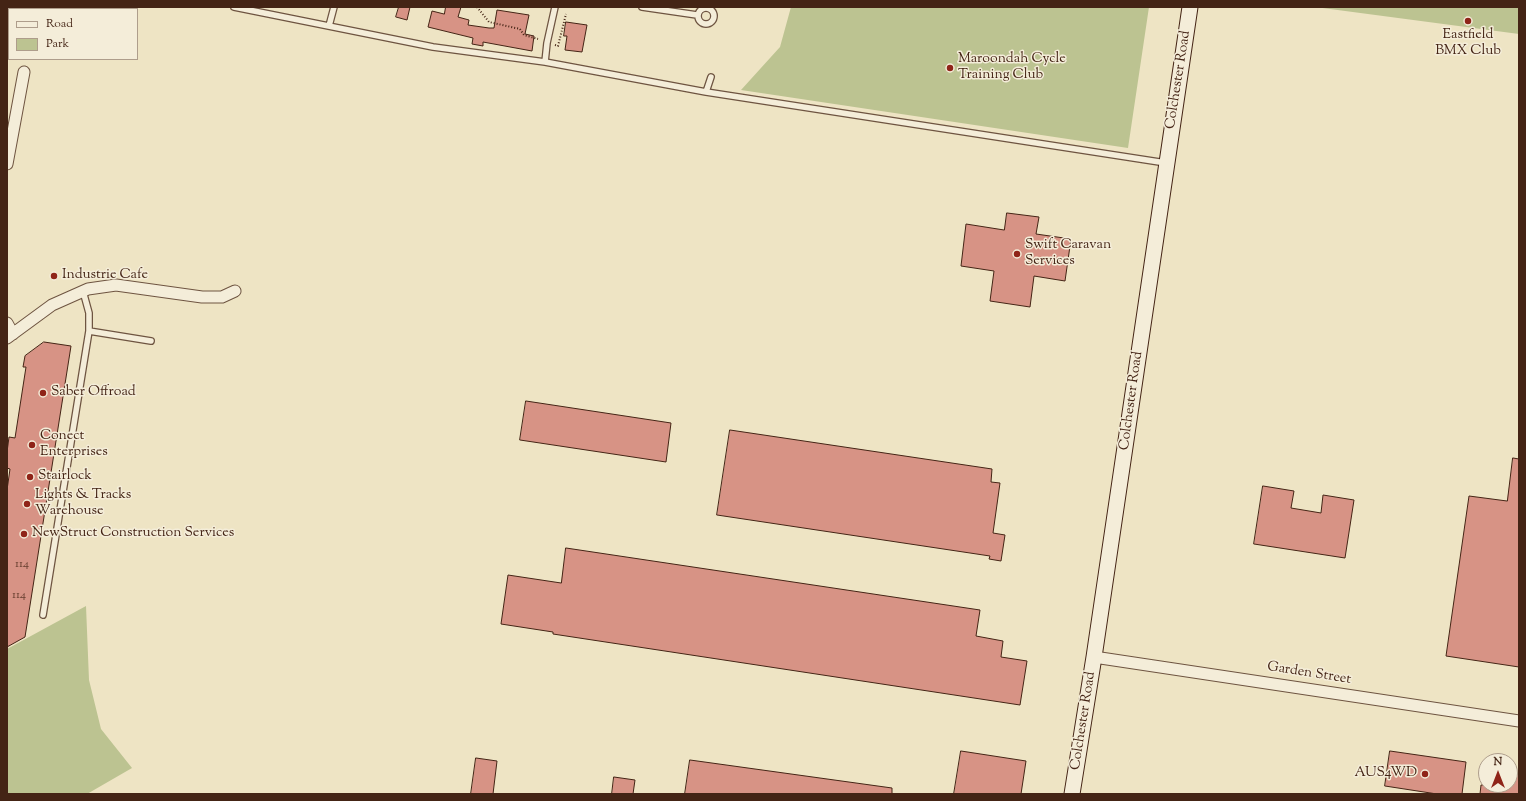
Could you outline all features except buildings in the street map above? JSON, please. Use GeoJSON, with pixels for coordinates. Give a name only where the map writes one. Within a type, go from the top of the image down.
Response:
{"type":"FeatureCollection","features":[{"type":"Feature","properties":{"kind":"main road","name":"Colchester Road"},"geometry":{"type":"LineString","coordinates":[[1072,794],[1094,657],[1190,7]]}},
{"type":"Feature","properties":{"kind":"street"},"geometry":{"type":"LineString","coordinates":[[7,164],[24,72]]}},
{"type":"Feature","properties":{"kind":"street"},"geometry":{"type":"LineString","coordinates":[[7,323],[10,336],[52,305],[88,289],[116,285],[202,297],[222,297],[235,291]]}},
{"type":"Feature","properties":{"kind":"street","name":"Garden Street"},"geometry":{"type":"LineString","coordinates":[[1094,657],[1519,721]]}},
{"type":"Feature","properties":{"kind":"lane"},"geometry":{"type":"LineString","coordinates":[[234,7],[433,47],[545,62],[706,92],[1166,163]]}},
{"type":"Feature","properties":{"kind":"lane"},"geometry":{"type":"LineString","coordinates":[[329,26],[334,7]]}},
{"type":"Feature","properties":{"kind":"lane"},"geometry":{"type":"LineString","coordinates":[[545,62],[547,42],[554,7]]}},
{"type":"Feature","properties":{"kind":"lane"},"geometry":{"type":"LineString","coordinates":[[642,7],[697,15]]}},
{"type":"Feature","properties":{"kind":"lane"},"geometry":{"type":"LineString","coordinates":[[709,8],[714,13],[714,17],[710,23],[703,24],[698,19],[697,15],[701,9],[709,8]]}},
{"type":"Feature","properties":{"kind":"lane"},"geometry":{"type":"LineString","coordinates":[[706,92],[711,77]]}},
{"type":"Feature","properties":{"kind":"lane"},"geometry":{"type":"LineString","coordinates":[[43,615],[89,331],[89,313],[83,291]]}},
{"type":"Feature","properties":{"kind":"lane"},"geometry":{"type":"LineString","coordinates":[[89,331],[151,341]]}},
{"type":"Feature","properties":{"kind":"path"},"geometry":{"type":"LineString","coordinates":[[477,7],[489,22],[520,30],[524,35],[538,39]]}},
{"type":"Feature","properties":{"kind":"path"},"geometry":{"type":"LineString","coordinates":[[554,50],[555,45],[558,46],[566,14]]}},
{"type":"Feature","properties":{"kind":"green space","name":"Maroondah Cycle Training Club"},"geometry":{"type":"Polygon","coordinates":[[[791,7],[1149,7],[1128,148],[741,90],[780,47],[791,7]]]}},
{"type":"Feature","properties":{"kind":"green space","name":"Eastfield BMX Club"},"geometry":{"type":"Polygon","coordinates":[[[1315,7],[1519,7],[1519,34],[1315,7]]]}},
{"type":"Feature","properties":{"kind":"green space"},"geometry":{"type":"Polygon","coordinates":[[[86,606],[89,680],[101,729],[132,768],[87,794],[7,794],[7,649],[86,606]]]}},
{"type":"Feature","properties":{"kind":"place","name":"Eastfield BMX Club"},"geometry":{"type":"Point","coordinates":[1468,21]}},
{"type":"Feature","properties":{"kind":"place","name":"Maroondah Cycle Training Club"},"geometry":{"type":"Point","coordinates":[950,68]}},
{"type":"Feature","properties":{"kind":"place","name":"Swift Caravan Services"},"geometry":{"type":"Point","coordinates":[1017,254]}},
{"type":"Feature","properties":{"kind":"place","name":"Industrie Cafe"},"geometry":{"type":"Point","coordinates":[54,276]}},
{"type":"Feature","properties":{"kind":"place","name":"Saber Offroad"},"geometry":{"type":"Point","coordinates":[43,393]}},
{"type":"Feature","properties":{"kind":"place","name":"Conect Enterprises"},"geometry":{"type":"Point","coordinates":[32,445]}},
{"type":"Feature","properties":{"kind":"place","name":"Stairlock"},"geometry":{"type":"Point","coordinates":[30,477]}},
{"type":"Feature","properties":{"kind":"place","name":"Lights & Tracks Warehouse"},"geometry":{"type":"Point","coordinates":[27,504]}},
{"type":"Feature","properties":{"kind":"place","name":"NewStruct Construction Services"},"geometry":{"type":"Point","coordinates":[24,534]}},
{"type":"Feature","properties":{"kind":"place","name":"AUS4WD"},"geometry":{"type":"Point","coordinates":[1425,774]}}]}
